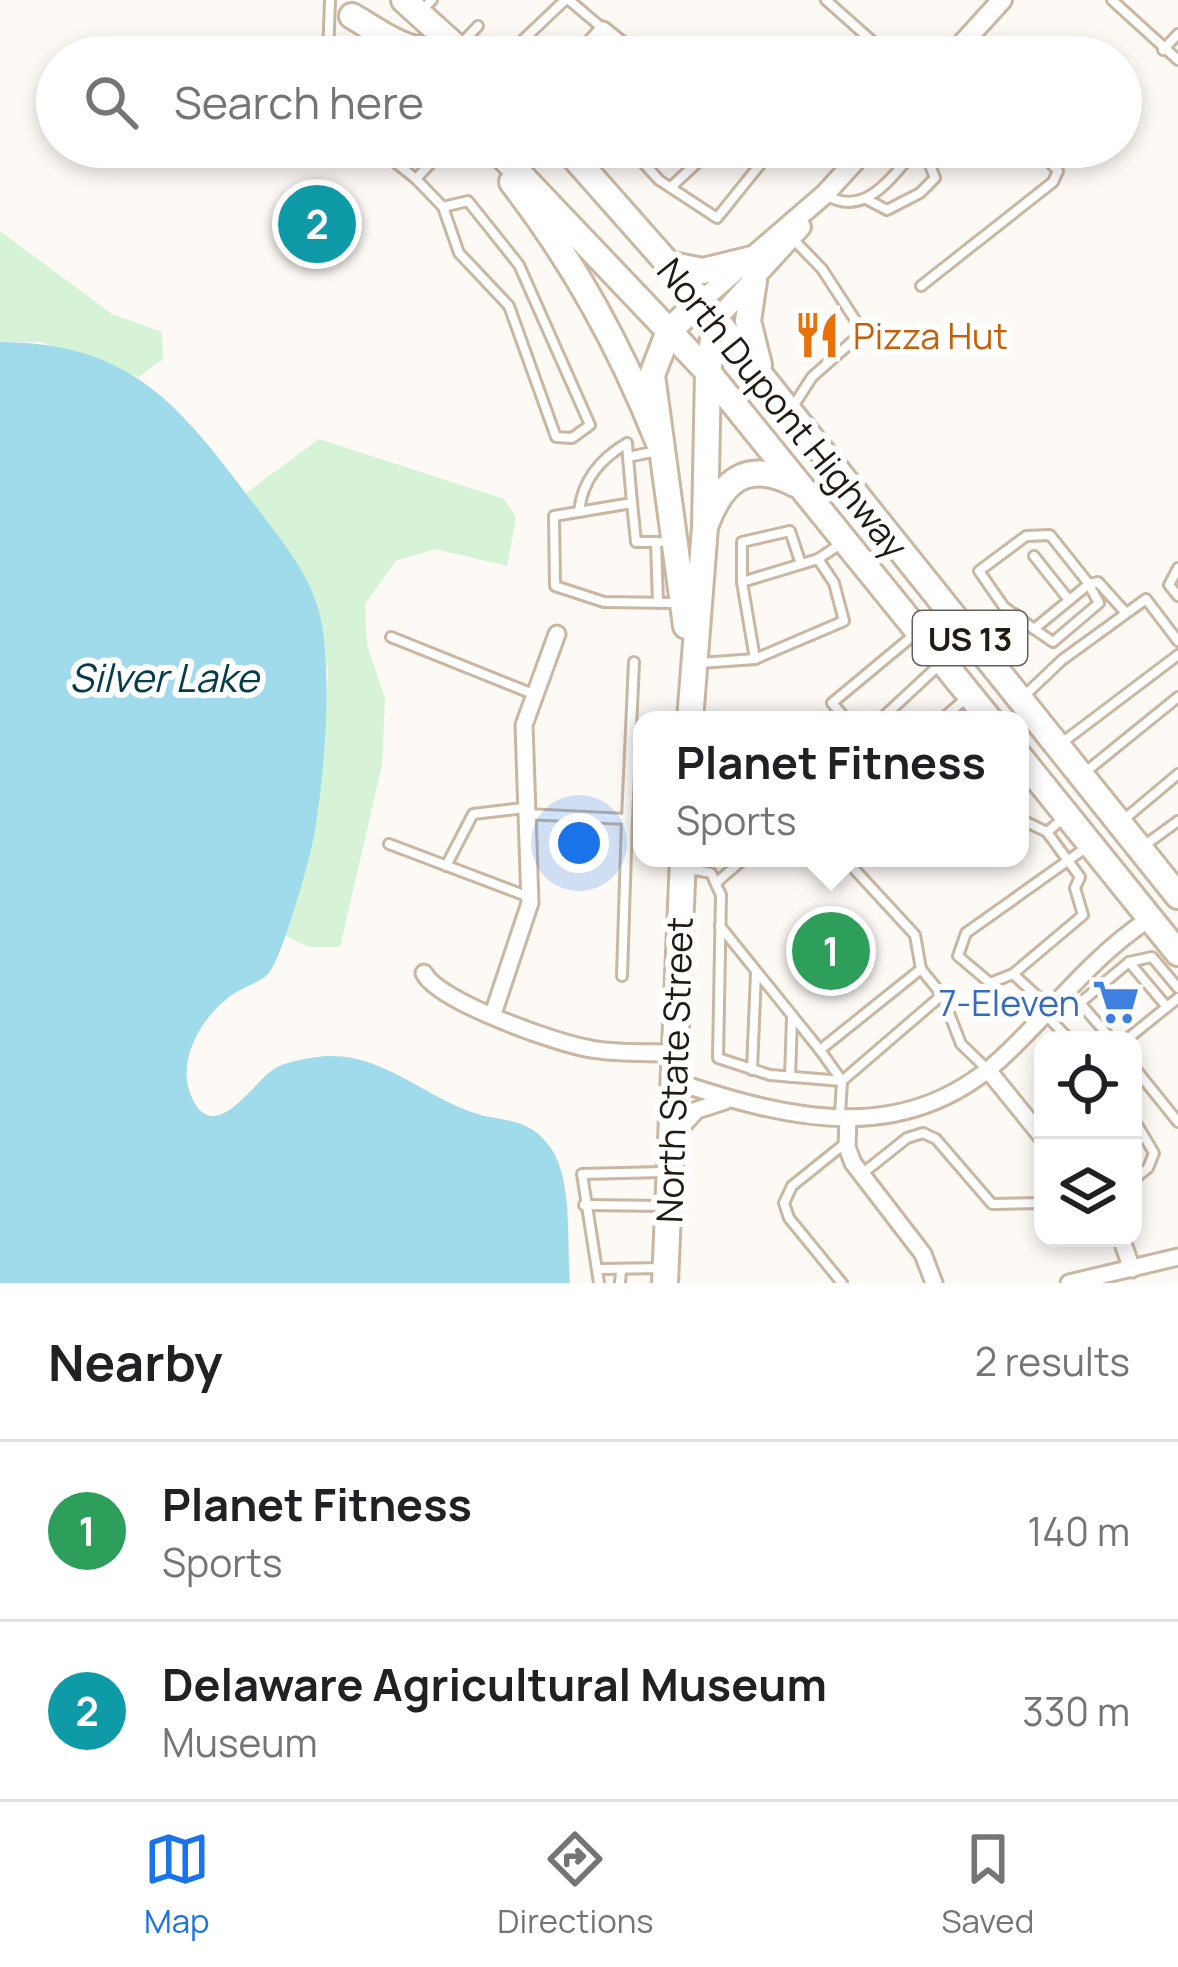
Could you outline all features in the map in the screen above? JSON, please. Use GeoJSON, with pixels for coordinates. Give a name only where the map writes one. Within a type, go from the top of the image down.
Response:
{"type":"FeatureCollection","features":[{"type":"Feature","properties":{"kind":"main road"},"geometry":{"type":"LineString","coordinates":[[418,4],[446,36]]}},
{"type":"Feature","properties":{"kind":"main road"},"geometry":{"type":"LineString","coordinates":[[339,5],[391,36]]}},
{"type":"Feature","properties":{"kind":"main road"},"geometry":{"type":"LineString","coordinates":[[339,5],[373,36]]}},
{"type":"Feature","properties":{"kind":"main road"},"geometry":{"type":"LineString","coordinates":[[504,168],[577,271],[614,336],[659,446]]}},
{"type":"Feature","properties":{"kind":"main road","name":"North Dupont Highway"},"geometry":{"type":"LineString","coordinates":[[510,168],[708,372],[983,711]]}},
{"type":"Feature","properties":{"kind":"main road","name":"North Dupont Highway"},"geometry":{"type":"LineString","coordinates":[[584,168],[708,310],[835,475],[1178,896]]}},
{"type":"Feature","properties":{"kind":"main road"},"geometry":{"type":"LineString","coordinates":[[668,264],[703,271],[753,270],[748,321],[763,378]]}},
{"type":"Feature","properties":{"kind":"main road"},"geometry":{"type":"LineString","coordinates":[[691,711],[706,527],[708,310],[669,331],[652,375],[671,603],[693,672]]}},
{"type":"Feature","properties":{"kind":"main road"},"geometry":{"type":"LineString","coordinates":[[756,431],[781,427],[835,475]]}},
{"type":"Feature","properties":{"kind":"main road"},"geometry":{"type":"LineString","coordinates":[[706,527],[716,497],[738,476],[765,472],[801,486]]}},
{"type":"Feature","properties":{"kind":"main road"},"geometry":{"type":"LineString","coordinates":[[1029,775],[1057,824],[1178,953]]}},
{"type":"Feature","properties":{"kind":"main road","name":"North State Street"},"geometry":{"type":"LineString","coordinates":[[665,1276],[683,867]]}},
{"type":"Feature","properties":{"kind":"main road"},"geometry":{"type":"LineString","coordinates":[[1149,919],[1161,915],[1178,922]]}},
{"type":"Feature","properties":{"kind":"street"},"geometry":{"type":"LineString","coordinates":[[969,36],[1002,0]]}},
{"type":"Feature","properties":{"kind":"street"},"geometry":{"type":"LineString","coordinates":[[598,36],[603,30],[610,36]]}},
{"type":"Feature","properties":{"kind":"street"},"geometry":{"type":"LineString","coordinates":[[753,270],[849,168]]}},
{"type":"Feature","properties":{"kind":"street"},"geometry":{"type":"LineString","coordinates":[[708,310],[793,238],[825,194]]}},
{"type":"Feature","properties":{"kind":"street"},"geometry":{"type":"LineString","coordinates":[[494,1014],[531,897],[524,725],[557,634]]}},
{"type":"Feature","properties":{"kind":"street"},"geometry":{"type":"LineString","coordinates":[[674,1081],[731,1100],[844,1118],[927,1107],[988,1070],[1067,989],[1149,919]]}},
{"type":"Feature","properties":{"kind":"street"},"geometry":{"type":"LineString","coordinates":[[424,973],[448,996],[592,1049],[675,1053]]}},
{"type":"Feature","properties":{"kind":"street"},"geometry":{"type":"LineString","coordinates":[[988,1070],[1034,1127]]}},
{"type":"Feature","properties":{"kind":"street"},"geometry":{"type":"LineString","coordinates":[[671,1139],[697,1110],[731,1100]]}},
{"type":"Feature","properties":{"kind":"street"},"geometry":{"type":"LineString","coordinates":[[844,1118],[847,1142],[862,1174],[923,1254],[934,1283]]}},
{"type":"Feature","properties":{"kind":"street"},"geometry":{"type":"LineString","coordinates":[[1123,1247],[1132,1269]]}},
{"type":"Feature","properties":{"kind":"street"},"geometry":{"type":"LineString","coordinates":[[1069,1283],[1178,1257]]}},
{"type":"Feature","properties":{"kind":"lane"},"geometry":{"type":"LineString","coordinates":[[528,36],[567,0],[603,30]]}},
{"type":"Feature","properties":{"kind":"lane"},"geometry":{"type":"LineString","coordinates":[[826,0],[866,36]]}},
{"type":"Feature","properties":{"kind":"lane"},"geometry":{"type":"LineString","coordinates":[[1112,0],[1178,60]]}},
{"type":"Feature","properties":{"kind":"lane"},"geometry":{"type":"LineString","coordinates":[[332,36],[339,5]]}},
{"type":"Feature","properties":{"kind":"lane"},"geometry":{"type":"LineString","coordinates":[[468,36],[478,26]]}},
{"type":"Feature","properties":{"kind":"lane"},"geometry":{"type":"LineString","coordinates":[[1163,50],[1178,34]]}},
{"type":"Feature","properties":{"kind":"lane"},"geometry":{"type":"LineString","coordinates":[[402,168],[443,207],[459,253],[509,306],[556,437],[572,438],[590,425],[519,265],[468,201],[443,207]]}},
{"type":"Feature","properties":{"kind":"lane"},"geometry":{"type":"LineString","coordinates":[[416,179],[426,168]]}},
{"type":"Feature","properties":{"kind":"lane"},"geometry":{"type":"LineString","coordinates":[[651,168],[671,188],[717,218],[757,168]]}},
{"type":"Feature","properties":{"kind":"lane"},"geometry":{"type":"LineString","coordinates":[[671,188],[693,168]]}},
{"type":"Feature","properties":{"kind":"lane"},"geometry":{"type":"LineString","coordinates":[[825,194],[845,205],[866,199],[898,168]]}},
{"type":"Feature","properties":{"kind":"lane"},"geometry":{"type":"LineString","coordinates":[[866,199],[887,210],[920,193],[935,178],[930,168]]}},
{"type":"Feature","properties":{"kind":"lane"},"geometry":{"type":"LineString","coordinates":[[921,286],[1053,182],[1056,168]]}},
{"type":"Feature","properties":{"kind":"lane"},"geometry":{"type":"LineString","coordinates":[[789,413],[812,377],[863,332],[822,269],[793,238]]}},
{"type":"Feature","properties":{"kind":"lane"},"geometry":{"type":"LineString","coordinates":[[579,512],[581,489],[608,454],[627,443],[636,542],[667,543]]}},
{"type":"Feature","properties":{"kind":"lane"},"geometry":{"type":"LineString","coordinates":[[628,458],[659,446]]}},
{"type":"Feature","properties":{"kind":"lane"},"geometry":{"type":"LineString","coordinates":[[632,503],[554,516],[555,586],[604,602],[671,603]]}},
{"type":"Feature","properties":{"kind":"lane"},"geometry":{"type":"LineString","coordinates":[[755,659],[742,583],[742,542],[790,531],[800,564]]}},
{"type":"Feature","properties":{"kind":"lane"},"geometry":{"type":"LineString","coordinates":[[1027,536],[1050,536],[1089,584],[1099,603],[1053,642],[1013,616],[979,571],[1027,536]]}},
{"type":"Feature","properties":{"kind":"lane"},"geometry":{"type":"LineString","coordinates":[[742,583],[818,559],[845,541]]}},
{"type":"Feature","properties":{"kind":"lane"},"geometry":{"type":"LineString","coordinates":[[1034,556],[1070,600]]}},
{"type":"Feature","properties":{"kind":"lane"},"geometry":{"type":"LineString","coordinates":[[693,672],[755,659],[844,621],[834,583],[818,559]]}},
{"type":"Feature","properties":{"kind":"lane"},"geometry":{"type":"LineString","coordinates":[[1178,568],[1169,585],[1178,596]]}},
{"type":"Feature","properties":{"kind":"lane"},"geometry":{"type":"LineString","coordinates":[[1034,629],[1089,584],[1098,582],[1126,614]]}},
{"type":"Feature","properties":{"kind":"lane"},"geometry":{"type":"LineString","coordinates":[[1021,699],[1062,660],[1146,599],[1178,641]]}},
{"type":"Feature","properties":{"kind":"lane"},"geometry":{"type":"LineString","coordinates":[[958,623],[1013,616]]}},
{"type":"Feature","properties":{"kind":"lane"},"geometry":{"type":"LineString","coordinates":[[1000,674],[1001,645],[1013,616]]}},
{"type":"Feature","properties":{"kind":"lane"},"geometry":{"type":"LineString","coordinates":[[839,711],[832,703],[919,632]]}},
{"type":"Feature","properties":{"kind":"lane"},"geometry":{"type":"LineString","coordinates":[[391,637],[532,694]]}},
{"type":"Feature","properties":{"kind":"lane"},"geometry":{"type":"LineString","coordinates":[[1058,746],[1178,655]]}},
{"type":"Feature","properties":{"kind":"lane"},"geometry":{"type":"LineString","coordinates":[[622,976],[634,662]]}},
{"type":"Feature","properties":{"kind":"lane"},"geometry":{"type":"LineString","coordinates":[[890,711],[943,662]]}},
{"type":"Feature","properties":{"kind":"lane"},"geometry":{"type":"LineString","coordinates":[[951,711],[970,695]]}},
{"type":"Feature","properties":{"kind":"lane"},"geometry":{"type":"LineString","coordinates":[[1082,775],[1178,697]]}},
{"type":"Feature","properties":{"kind":"lane"},"geometry":{"type":"LineString","coordinates":[[1120,823],[1178,774]]}},
{"type":"Feature","properties":{"kind":"lane"},"geometry":{"type":"LineString","coordinates":[[446,866],[473,814],[524,811],[626,819]]}},
{"type":"Feature","properties":{"kind":"lane"},"geometry":{"type":"LineString","coordinates":[[1029,820],[1057,824]]}},
{"type":"Feature","properties":{"kind":"lane"},"geometry":{"type":"LineString","coordinates":[[1141,849],[1178,821]]}},
{"type":"Feature","properties":{"kind":"lane"},"geometry":{"type":"LineString","coordinates":[[389,844],[531,897]]}},
{"type":"Feature","properties":{"kind":"lane"},"geometry":{"type":"LineString","coordinates":[[1080,877],[1087,854]]}},
{"type":"Feature","properties":{"kind":"lane"},"geometry":{"type":"LineString","coordinates":[[1087,854],[1075,888],[1083,915],[1013,974],[990,983],[965,966],[958,956],[966,933],[1087,854]]}},
{"type":"Feature","properties":{"kind":"lane"},"geometry":{"type":"LineString","coordinates":[[695,867],[711,872],[717,882],[716,1052],[730,1065],[842,1081],[942,995]]}},
{"type":"Feature","properties":{"kind":"lane"},"geometry":{"type":"LineString","coordinates":[[717,882],[734,867]]}},
{"type":"Feature","properties":{"kind":"lane"},"geometry":{"type":"LineString","coordinates":[[852,867],[915,934],[921,968],[942,995],[961,1044],[988,1070]]}},
{"type":"Feature","properties":{"kind":"lane"},"geometry":{"type":"LineString","coordinates":[[720,926],[842,1081],[844,1118]]}},
{"type":"Feature","properties":{"kind":"lane"},"geometry":{"type":"LineString","coordinates":[[1081,1003],[1129,962],[1152,957],[1178,988]]}},
{"type":"Feature","properties":{"kind":"lane"},"geometry":{"type":"LineString","coordinates":[[1129,962],[1167,1006]]}},
{"type":"Feature","properties":{"kind":"lane"},"geometry":{"type":"LineString","coordinates":[[820,1050],[921,968]]}},
{"type":"Feature","properties":{"kind":"lane"},"geometry":{"type":"LineString","coordinates":[[752,1070],[756,972]]}},
{"type":"Feature","properties":{"kind":"lane"},"geometry":{"type":"LineString","coordinates":[[1013,974],[1063,1031]]}},
{"type":"Feature","properties":{"kind":"lane"},"geometry":{"type":"LineString","coordinates":[[1067,989],[1104,1031]]}},
{"type":"Feature","properties":{"kind":"lane"},"geometry":{"type":"LineString","coordinates":[[1137,1031],[1178,998]]}},
{"type":"Feature","properties":{"kind":"lane"},"geometry":{"type":"LineString","coordinates":[[790,1077],[792,1016]]}},
{"type":"Feature","properties":{"kind":"lane"},"geometry":{"type":"LineString","coordinates":[[1142,1077],[1178,1122]]}},
{"type":"Feature","properties":{"kind":"lane"},"geometry":{"type":"LineString","coordinates":[[862,1174],[908,1138],[923,1133],[936,1139],[995,1207],[1034,1204]]}},
{"type":"Feature","properties":{"kind":"lane"},"geometry":{"type":"LineString","coordinates":[[1142,1133],[1154,1153],[1142,1173]]}},
{"type":"Feature","properties":{"kind":"lane"},"geometry":{"type":"LineString","coordinates":[[842,1283],[789,1218],[784,1203],[792,1186],[847,1142]]}},
{"type":"Feature","properties":{"kind":"lane"},"geometry":{"type":"LineString","coordinates":[[599,1283],[582,1174],[670,1172]]}},
{"type":"Feature","properties":{"kind":"lane"},"geometry":{"type":"LineString","coordinates":[[584,1205],[668,1206]]}},
{"type":"Feature","properties":{"kind":"lane"},"geometry":{"type":"LineString","coordinates":[[599,1269],[665,1276]]}},
{"type":"Feature","properties":{"kind":"lane"},"geometry":{"type":"LineString","coordinates":[[620,1283],[621,1271]]}},
{"type":"Feature","properties":{"kind":"green space"},"geometry":{"type":"Polygon","coordinates":[[[0,231],[112,314],[162,332],[163,359],[139,377],[41,342],[0,342],[0,231]]]}},
{"type":"Feature","properties":{"kind":"green space"},"geometry":{"type":"Polygon","coordinates":[[[319,439],[504,499],[516,517],[507,566],[435,549],[396,561],[365,604],[367,645],[385,698],[382,765],[340,947],[308,947],[286,936],[312,847],[328,675],[321,617],[246,493],[319,439]]]}},
{"type":"Feature","properties":{"kind":"water","name":"Silver Lake"},"geometry":{"type":"Polygon","coordinates":[[[0,342],[85,354],[149,387],[202,438],[273,530],[300,568],[319,611],[326,663],[326,728],[309,857],[274,965],[264,977],[218,1006],[193,1043],[187,1072],[193,1100],[203,1112],[225,1113],[277,1067],[331,1056],[370,1063],[462,1108],[527,1126],[549,1146],[561,1171],[570,1283],[0,1283],[0,342]]]}},
{"type":"Feature","properties":{"kind":"place","name":"Delaware Agricultural Museum"},"geometry":{"type":"Point","coordinates":[317,224]}},
{"type":"Feature","properties":{"kind":"place","name":"Pizza Hut"},"geometry":{"type":"Point","coordinates":[817,335]}},
{"type":"Feature","properties":{"kind":"place","name":"Planet Fitness"},"geometry":{"type":"Point","coordinates":[831,951]}},
{"type":"Feature","properties":{"kind":"place","name":"7-Eleven"},"geometry":{"type":"Point","coordinates":[1116,1002]}}]}
